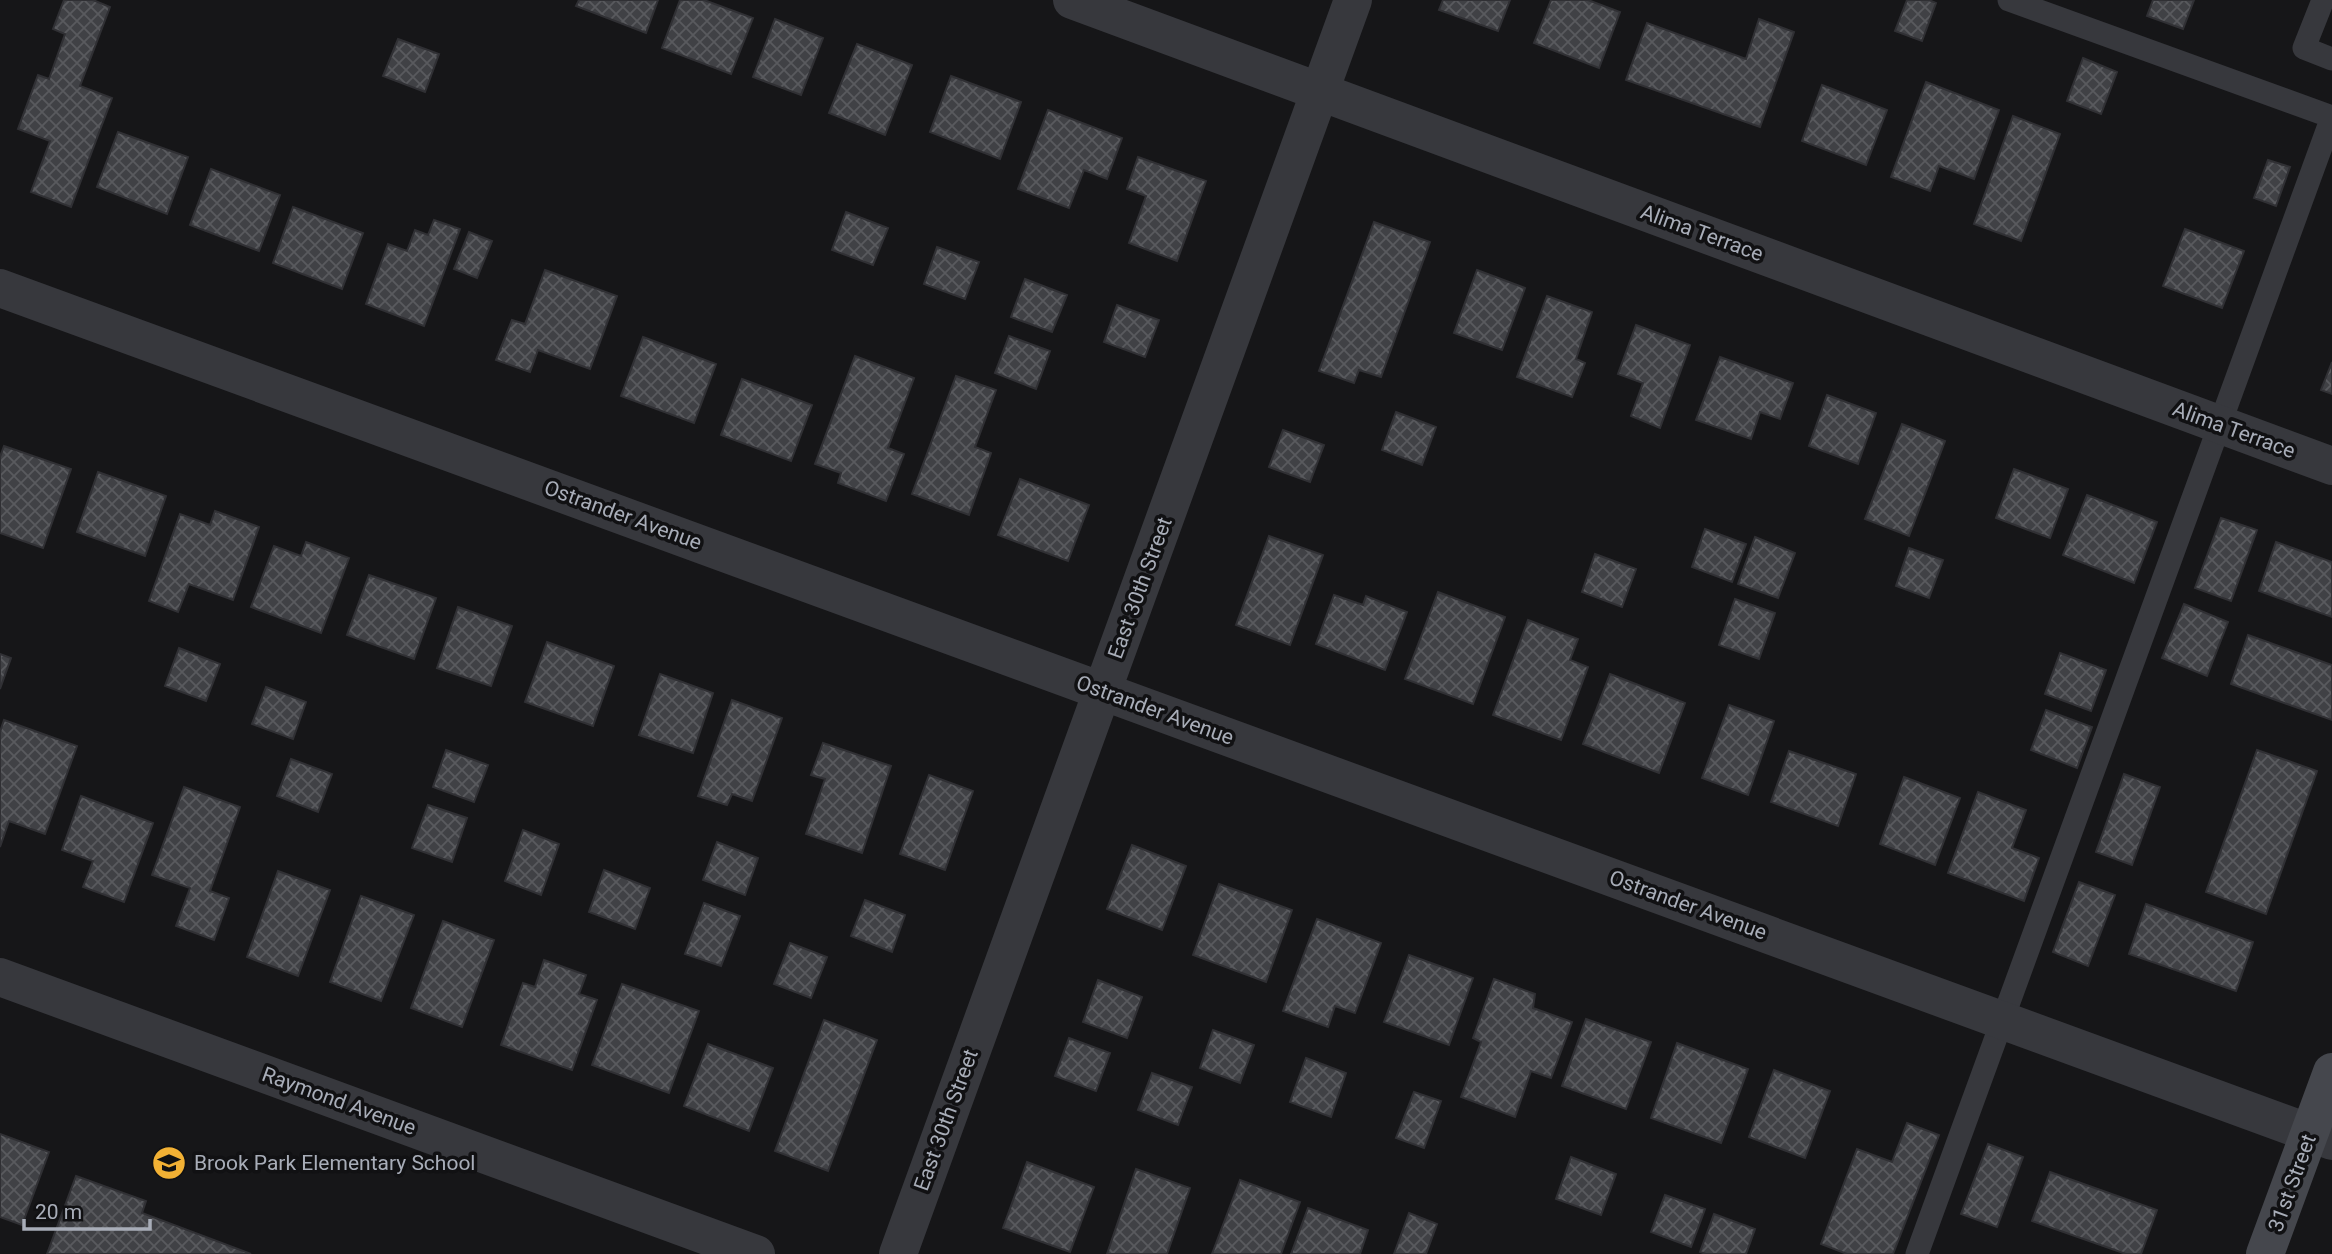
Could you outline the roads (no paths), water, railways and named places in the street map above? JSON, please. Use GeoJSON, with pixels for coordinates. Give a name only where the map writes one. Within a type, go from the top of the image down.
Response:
{"type":"FeatureCollection","features":[{"type":"Feature","properties":{"kind":"main road","name":"31st Street"},"geometry":{"type":"LineString","coordinates":[[2265,1254],[2321,1138],[2332,1072]]}},
{"type":"Feature","properties":{"kind":"street","name":"Alima Terrace"},"geometry":{"type":"LineString","coordinates":[[1072,0],[2332,466]]}},
{"type":"Feature","properties":{"kind":"street","name":"East 30th Street"},"geometry":{"type":"LineString","coordinates":[[898,1254],[1353,0]]}},
{"type":"Feature","properties":{"kind":"street","name":"Ostrander Avenue"},"geometry":{"type":"LineString","coordinates":[[0,288],[2321,1138]]}},
{"type":"Feature","properties":{"kind":"street","name":"Raymond Avenue"},"geometry":{"type":"LineString","coordinates":[[0,977],[756,1254]]}},
{"type":"Feature","properties":{"kind":"lane"},"geometry":{"type":"LineString","coordinates":[[1917,1254],[2332,117],[2009,0]]}},
{"type":"Feature","properties":{"kind":"lane"},"geometry":{"type":"LineString","coordinates":[[2323,0],[2304,48],[2332,59]]}},
{"type":"Feature","properties":{"kind":"place","name":"Brook Park Elementary School"},"geometry":{"type":"Point","coordinates":[169,1163]}}]}
